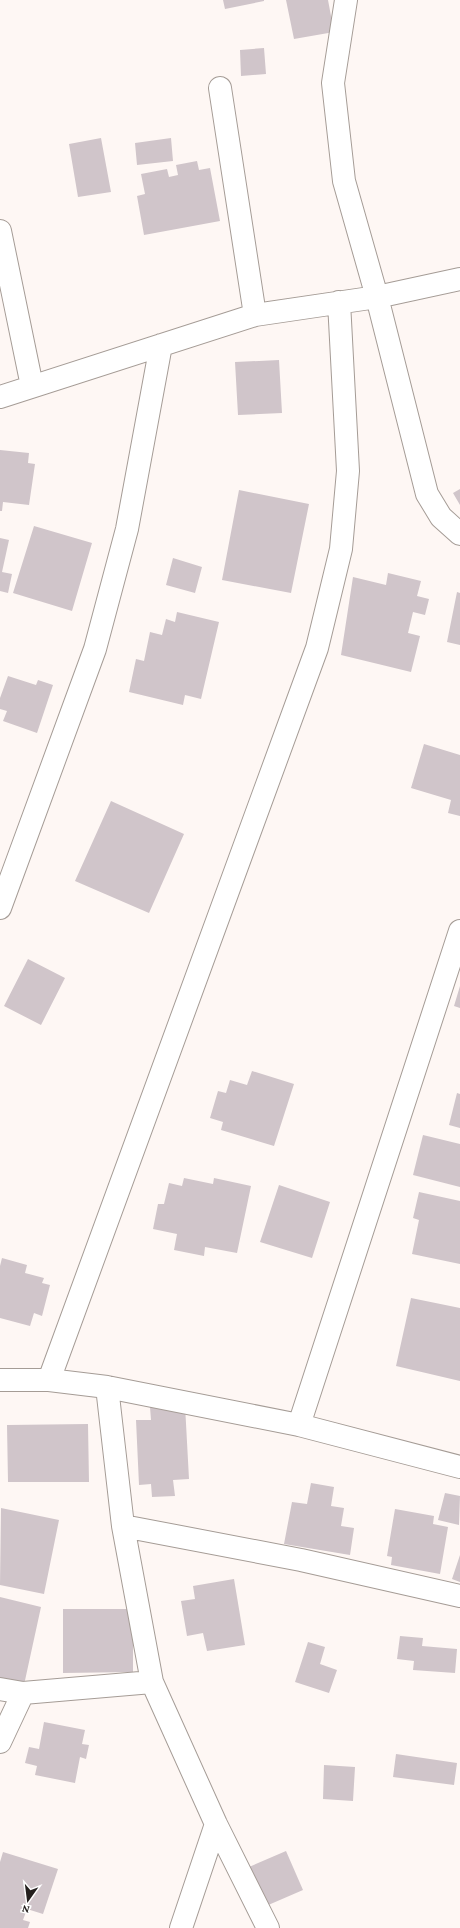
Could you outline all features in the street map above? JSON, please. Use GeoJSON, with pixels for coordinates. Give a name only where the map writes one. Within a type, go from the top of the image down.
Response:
{"type":"FeatureCollection","features":[{"type":"Feature","properties":{"kind":"street"},"geometry":{"type":"LineString","coordinates":[[346,0],[333,83],[344,181],[377,297],[427,494],[441,517],[460,534]]}},
{"type":"Feature","properties":{"kind":"street"},"geometry":{"type":"LineString","coordinates":[[220,88],[255,314]]}},
{"type":"Feature","properties":{"kind":"street"},"geometry":{"type":"LineString","coordinates":[[0,231],[32,386]]}},
{"type":"Feature","properties":{"kind":"street"},"geometry":{"type":"LineString","coordinates":[[0,397],[255,314],[377,297],[460,279]]}},
{"type":"Feature","properties":{"kind":"street"},"geometry":{"type":"LineString","coordinates":[[49,1380],[317,648],[342,549],[348,471],[339,302]]}},
{"type":"Feature","properties":{"kind":"street"},"geometry":{"type":"LineString","coordinates":[[0,908],[95,649],[127,529],[161,345]]}},
{"type":"Feature","properties":{"kind":"street"},"geometry":{"type":"LineString","coordinates":[[299,1425],[460,931]]}},
{"type":"Feature","properties":{"kind":"street"},"geometry":{"type":"LineString","coordinates":[[0,1380],[49,1380],[107,1387],[299,1425],[460,1467]]}},
{"type":"Feature","properties":{"kind":"street"},"geometry":{"type":"LineString","coordinates":[[107,1387],[124,1526],[152,1682],[216,1824],[268,1928]]}},
{"type":"Feature","properties":{"kind":"street"},"geometry":{"type":"LineString","coordinates":[[124,1526],[301,1560],[460,1596]]}},
{"type":"Feature","properties":{"kind":"street"},"geometry":{"type":"LineString","coordinates":[[0,1689],[23,1693],[152,1682]]}},
{"type":"Feature","properties":{"kind":"street"},"geometry":{"type":"LineString","coordinates":[[0,1742],[23,1693]]}},
{"type":"Feature","properties":{"kind":"street"},"geometry":{"type":"LineString","coordinates":[[181,1928],[216,1824]]}},
{"type":"Feature","properties":{"kind":"building"},"geometry":{"type":"Polygon","coordinates":[[[223,0],[264,0],[264,1],[225,9],[223,0]]]}},
{"type":"Feature","properties":{"kind":"building"},"geometry":{"type":"Polygon","coordinates":[[[286,0],[328,0],[334,32],[294,39],[286,0]]]}},
{"type":"Feature","properties":{"kind":"building"},"geometry":{"type":"Polygon","coordinates":[[[264,48],[266,74],[241,76],[240,50],[264,48]]]}},
{"type":"Feature","properties":{"kind":"building"},"geometry":{"type":"Polygon","coordinates":[[[101,138],[111,192],[78,197],[69,144],[101,138]]]}},
{"type":"Feature","properties":{"kind":"building"},"geometry":{"type":"Polygon","coordinates":[[[171,138],[173,161],[137,165],[135,143],[171,138]]]}},
{"type":"Feature","properties":{"kind":"building"},"geometry":{"type":"Polygon","coordinates":[[[197,161],[199,170],[210,168],[220,221],[144,235],[137,196],[145,194],[141,174],[167,169],[169,177],[178,175],[176,165],[197,161]]]}},
{"type":"Feature","properties":{"kind":"building"},"geometry":{"type":"Polygon","coordinates":[[[279,360],[282,413],[238,415],[235,362],[279,360]]]}},
{"type":"Feature","properties":{"kind":"building"},"geometry":{"type":"Polygon","coordinates":[[[0,450],[29,453],[28,463],[35,464],[29,505],[3,502],[2,511],[0,511],[0,450]]]}},
{"type":"Feature","properties":{"kind":"building"},"geometry":{"type":"Polygon","coordinates":[[[460,489],[460,505],[453,493],[460,489]]]}},
{"type":"Feature","properties":{"kind":"building"},"geometry":{"type":"Polygon","coordinates":[[[239,490],[309,504],[291,593],[222,580],[239,490]]]}},
{"type":"Feature","properties":{"kind":"building"},"geometry":{"type":"Polygon","coordinates":[[[34,526],[92,543],[72,611],[13,593],[34,526]]]}},
{"type":"Feature","properties":{"kind":"building"},"geometry":{"type":"Polygon","coordinates":[[[0,538],[9,540],[2,572],[12,574],[8,593],[0,591],[0,538]]]}},
{"type":"Feature","properties":{"kind":"building"},"geometry":{"type":"Polygon","coordinates":[[[173,558],[202,567],[195,593],[166,585],[173,558]]]}},
{"type":"Feature","properties":{"kind":"building"},"geometry":{"type":"Polygon","coordinates":[[[388,573],[421,581],[417,596],[429,599],[425,615],[413,612],[408,633],[420,636],[411,672],[341,655],[353,577],[386,585],[388,573]]]}},
{"type":"Feature","properties":{"kind":"building"},"geometry":{"type":"Polygon","coordinates":[[[457,592],[460,593],[460,645],[447,642],[457,592]]]}},
{"type":"Feature","properties":{"kind":"building"},"geometry":{"type":"Polygon","coordinates":[[[177,612],[219,622],[201,699],[185,695],[183,705],[129,692],[136,659],[144,661],[150,632],[162,635],[166,619],[175,622],[177,612]]]}},
{"type":"Feature","properties":{"kind":"building"},"geometry":{"type":"Polygon","coordinates":[[[8,676],[36,685],[38,680],[53,685],[37,733],[3,721],[7,711],[0,709],[0,698],[8,676]]]}},
{"type":"Feature","properties":{"kind":"building"},"geometry":{"type":"Polygon","coordinates":[[[424,744],[460,755],[460,816],[448,813],[451,800],[411,788],[424,744]]]}},
{"type":"Feature","properties":{"kind":"building"},"geometry":{"type":"Polygon","coordinates":[[[111,801],[184,834],[149,913],[75,881],[111,801]]]}},
{"type":"Feature","properties":{"kind":"building"},"geometry":{"type":"Polygon","coordinates":[[[28,959],[65,978],[41,1025],[4,1006],[28,959]]]}},
{"type":"Feature","properties":{"kind":"building"},"geometry":{"type":"Polygon","coordinates":[[[460,986],[460,1008],[454,1006],[460,986]]]}},
{"type":"Feature","properties":{"kind":"building"},"geometry":{"type":"Polygon","coordinates":[[[252,1071],[294,1084],[274,1146],[221,1130],[223,1122],[210,1118],[218,1091],[226,1093],[230,1080],[247,1085],[252,1071]]]}},
{"type":"Feature","properties":{"kind":"building"},"geometry":{"type":"Polygon","coordinates":[[[457,1093],[460,1094],[460,1128],[449,1125],[457,1093]]]}},
{"type":"Feature","properties":{"kind":"building"},"geometry":{"type":"Polygon","coordinates":[[[423,1135],[460,1144],[460,1187],[413,1175],[423,1135]]]}},
{"type":"Feature","properties":{"kind":"building"},"geometry":{"type":"Polygon","coordinates":[[[184,1178],[213,1184],[214,1178],[251,1186],[237,1253],[205,1247],[204,1256],[174,1250],[177,1234],[153,1229],[158,1204],[164,1204],[169,1183],[182,1186],[184,1178]]]}},
{"type":"Feature","properties":{"kind":"building"},"geometry":{"type":"Polygon","coordinates":[[[279,1185],[330,1202],[312,1258],[260,1242],[279,1185]]]}},
{"type":"Feature","properties":{"kind":"building"},"geometry":{"type":"Polygon","coordinates":[[[419,1192],[460,1201],[460,1264],[412,1254],[419,1220],[413,1218],[419,1192]]]}},
{"type":"Feature","properties":{"kind":"building"},"geometry":{"type":"Polygon","coordinates":[[[2,1258],[27,1265],[25,1273],[44,1278],[42,1283],[50,1285],[42,1316],[34,1313],[30,1326],[0,1318],[0,1266],[2,1258]]]}},
{"type":"Feature","properties":{"kind":"building"},"geometry":{"type":"Polygon","coordinates":[[[411,1298],[460,1308],[460,1381],[396,1366],[411,1298]]]}},
{"type":"Feature","properties":{"kind":"building"},"geometry":{"type":"Polygon","coordinates":[[[185,1405],[189,1479],[173,1480],[175,1496],[152,1497],[151,1484],[139,1485],[136,1420],[151,1420],[150,1407],[185,1405]]]}},
{"type":"Feature","properties":{"kind":"building"},"geometry":{"type":"Polygon","coordinates":[[[88,1424],[89,1482],[8,1482],[7,1425],[88,1424]]]}},
{"type":"Feature","properties":{"kind":"building"},"geometry":{"type":"Polygon","coordinates":[[[311,1483],[334,1487],[331,1506],[344,1508],[341,1526],[354,1528],[350,1555],[284,1544],[292,1502],[307,1504],[311,1483]]]}},
{"type":"Feature","properties":{"kind":"building"},"geometry":{"type":"Polygon","coordinates":[[[445,1493],[460,1496],[459,1525],[438,1520],[445,1493]]]}},
{"type":"Feature","properties":{"kind":"building"},"geometry":{"type":"Polygon","coordinates":[[[1,1508],[59,1520],[44,1594],[0,1585],[1,1508]]]}},
{"type":"Feature","properties":{"kind":"building"},"geometry":{"type":"Polygon","coordinates":[[[395,1509],[434,1516],[433,1524],[448,1527],[440,1574],[391,1565],[392,1557],[387,1556],[395,1509]]]}},
{"type":"Feature","properties":{"kind":"building"},"geometry":{"type":"Polygon","coordinates":[[[460,1555],[460,1582],[452,1579],[460,1555]]]}},
{"type":"Feature","properties":{"kind":"building"},"geometry":{"type":"Polygon","coordinates":[[[234,1579],[245,1645],[207,1651],[203,1633],[187,1636],[181,1601],[195,1599],[193,1586],[234,1579]]]}},
{"type":"Feature","properties":{"kind":"building"},"geometry":{"type":"Polygon","coordinates":[[[0,1597],[41,1607],[24,1685],[0,1679],[0,1597]]]}},
{"type":"Feature","properties":{"kind":"building"},"geometry":{"type":"Polygon","coordinates":[[[63,1609],[133,1609],[133,1672],[63,1673],[63,1609]]]}},
{"type":"Feature","properties":{"kind":"building"},"geometry":{"type":"Polygon","coordinates":[[[400,1636],[423,1638],[422,1646],[457,1649],[455,1673],[413,1670],[414,1661],[397,1659],[400,1636]]]}},
{"type":"Feature","properties":{"kind":"building"},"geometry":{"type":"Polygon","coordinates":[[[308,1642],[325,1647],[320,1664],[337,1670],[329,1693],[295,1682],[308,1642]]]}},
{"type":"Feature","properties":{"kind":"building"},"geometry":{"type":"Polygon","coordinates":[[[44,1722],[85,1730],[82,1744],[89,1745],[86,1759],[80,1757],[75,1783],[35,1775],[37,1766],[25,1763],[29,1747],[39,1749],[44,1722]]]}},
{"type":"Feature","properties":{"kind":"building"},"geometry":{"type":"Polygon","coordinates":[[[396,1754],[457,1763],[454,1785],[393,1777],[396,1754]]]}},
{"type":"Feature","properties":{"kind":"building"},"geometry":{"type":"Polygon","coordinates":[[[324,1765],[355,1767],[353,1801],[323,1799],[324,1765]]]}},
{"type":"Feature","properties":{"kind":"building"},"geometry":{"type":"Polygon","coordinates":[[[286,1851],[303,1890],[266,1906],[249,1867],[286,1851]]]}},
{"type":"Feature","properties":{"kind":"building"},"geometry":{"type":"Polygon","coordinates":[[[3,1852],[58,1869],[43,1914],[27,1909],[23,1920],[30,1922],[28,1928],[0,1928],[0,1862],[3,1852]]]}}]}
